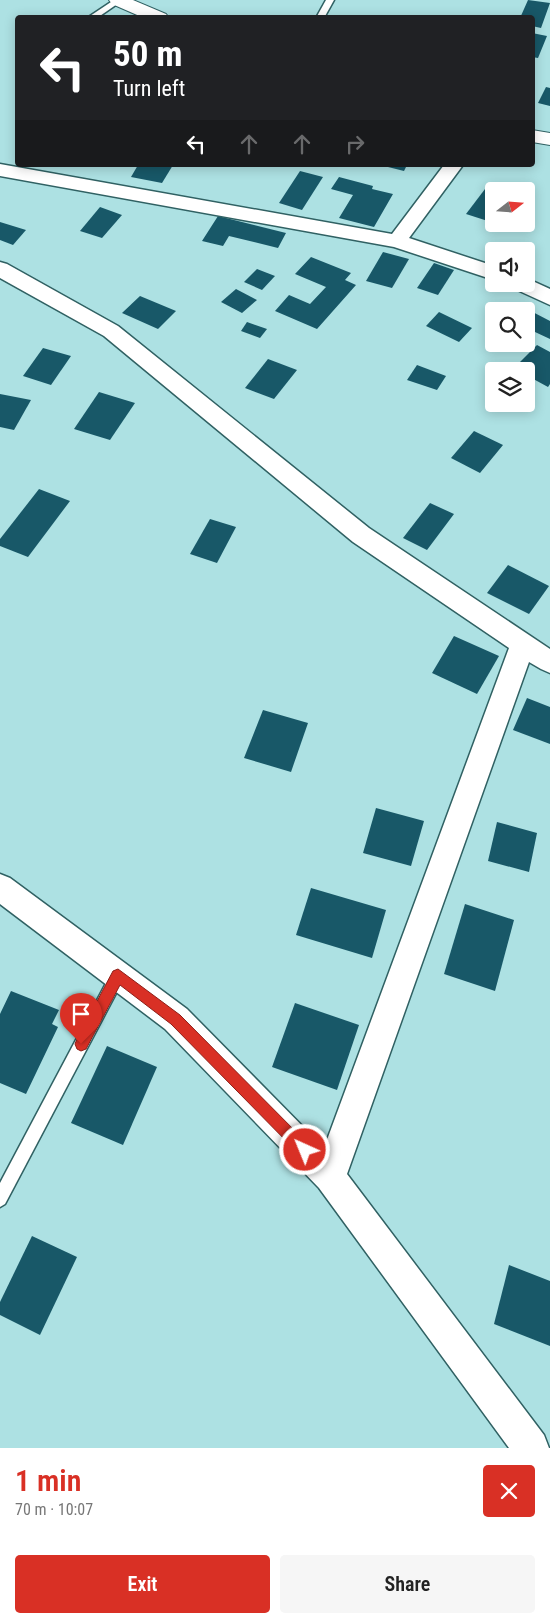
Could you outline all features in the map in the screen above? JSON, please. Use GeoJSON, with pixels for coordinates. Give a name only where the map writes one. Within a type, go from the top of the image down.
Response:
{"type":"FeatureCollection","features":[{"type":"Feature","properties":{"kind":"street"},"geometry":{"type":"LineString","coordinates":[[119,0],[153,15]]}},
{"type":"Feature","properties":{"kind":"street"},"geometry":{"type":"LineString","coordinates":[[535,136],[550,139]]}},
{"type":"Feature","properties":{"kind":"street"},"geometry":{"type":"LineString","coordinates":[[397,241],[452,167]]}},
{"type":"Feature","properties":{"kind":"street"},"geometry":{"type":"LineString","coordinates":[[0,170],[397,241],[485,270]]}},
{"type":"Feature","properties":{"kind":"street"},"geometry":{"type":"LineString","coordinates":[[0,269],[111,331],[361,536],[550,662]]}},
{"type":"Feature","properties":{"kind":"street"},"geometry":{"type":"LineString","coordinates":[[535,290],[550,298]]}},
{"type":"Feature","properties":{"kind":"street"},"geometry":{"type":"LineString","coordinates":[[330,1177],[523,644]]}},
{"type":"Feature","properties":{"kind":"street"},"geometry":{"type":"LineString","coordinates":[[0,887],[176,1019],[330,1177],[531,1448]]}},
{"type":"Feature","properties":{"kind":"lane"},"geometry":{"type":"LineString","coordinates":[[96,15],[119,0]]}},
{"type":"Feature","properties":{"kind":"lane"},"geometry":{"type":"LineString","coordinates":[[322,15],[330,0]]}},
{"type":"Feature","properties":{"kind":"lane"},"geometry":{"type":"LineString","coordinates":[[0,1199],[118,975]]}},
{"type":"Feature","properties":{"kind":"building"},"geometry":{"type":"Polygon","coordinates":[[[528,0],[550,3],[541,28],[535,27],[535,15],[521,15],[528,0]]]}},
{"type":"Feature","properties":{"kind":"building"},"geometry":{"type":"Polygon","coordinates":[[[535,34],[547,36],[538,58],[535,58],[535,34]]]}},
{"type":"Feature","properties":{"kind":"building"},"geometry":{"type":"Polygon","coordinates":[[[546,87],[550,88],[550,106],[538,103],[546,87]]]}},
{"type":"Feature","properties":{"kind":"building"},"geometry":{"type":"Polygon","coordinates":[[[137,167],[172,167],[162,183],[131,177],[137,167]]]}},
{"type":"Feature","properties":{"kind":"building"},"geometry":{"type":"Polygon","coordinates":[[[388,167],[406,167],[404,171],[388,167]]]}},
{"type":"Feature","properties":{"kind":"building"},"geometry":{"type":"Polygon","coordinates":[[[300,171],[323,177],[302,210],[279,203],[300,171]]]}},
{"type":"Feature","properties":{"kind":"building"},"geometry":{"type":"Polygon","coordinates":[[[339,177],[373,186],[372,189],[393,194],[374,227],[339,218],[353,195],[331,189],[339,177]]]}},
{"type":"Feature","properties":{"kind":"building"},"geometry":{"type":"Polygon","coordinates":[[[485,189],[485,220],[466,214],[485,189]]]}},
{"type":"Feature","properties":{"kind":"building"},"geometry":{"type":"Polygon","coordinates":[[[100,207],[122,215],[102,238],[80,231],[100,207]]]}},
{"type":"Feature","properties":{"kind":"building"},"geometry":{"type":"Polygon","coordinates":[[[218,216],[286,233],[278,248],[229,236],[223,246],[202,241],[218,216]]]}},
{"type":"Feature","properties":{"kind":"building"},"geometry":{"type":"Polygon","coordinates":[[[0,222],[26,230],[13,245],[0,240],[0,222]]]}},
{"type":"Feature","properties":{"kind":"building"},"geometry":{"type":"Polygon","coordinates":[[[383,252],[409,259],[392,288],[366,281],[383,252]]]}},
{"type":"Feature","properties":{"kind":"building"},"geometry":{"type":"Polygon","coordinates":[[[311,257],[351,273],[345,280],[356,285],[317,329],[275,311],[289,295],[310,304],[326,287],[295,274],[311,257]]]}},
{"type":"Feature","properties":{"kind":"building"},"geometry":{"type":"Polygon","coordinates":[[[434,263],[454,270],[438,295],[417,288],[434,263]]]}},
{"type":"Feature","properties":{"kind":"building"},"geometry":{"type":"Polygon","coordinates":[[[257,269],[275,276],[262,290],[244,282],[257,269]]]}},
{"type":"Feature","properties":{"kind":"building"},"geometry":{"type":"Polygon","coordinates":[[[236,289],[257,300],[242,313],[221,302],[236,289]]]}},
{"type":"Feature","properties":{"kind":"building"},"geometry":{"type":"Polygon","coordinates":[[[140,296],[176,311],[158,329],[122,313],[140,296]]]}},
{"type":"Feature","properties":{"kind":"building"},"geometry":{"type":"Polygon","coordinates":[[[439,312],[472,328],[459,342],[426,326],[439,312]]]}},
{"type":"Feature","properties":{"kind":"building"},"geometry":{"type":"Polygon","coordinates":[[[535,313],[550,321],[550,339],[535,332],[535,313]]]}},
{"type":"Feature","properties":{"kind":"building"},"geometry":{"type":"Polygon","coordinates":[[[247,322],[267,329],[260,338],[241,331],[247,322]]]}},
{"type":"Feature","properties":{"kind":"building"},"geometry":{"type":"Polygon","coordinates":[[[537,345],[550,352],[550,384],[548,387],[535,380],[535,362],[520,362],[530,352],[535,352],[537,345]]]}},
{"type":"Feature","properties":{"kind":"building"},"geometry":{"type":"Polygon","coordinates":[[[43,348],[71,356],[51,385],[23,376],[43,348]]]}},
{"type":"Feature","properties":{"kind":"building"},"geometry":{"type":"Polygon","coordinates":[[[268,359],[297,370],[274,399],[245,388],[268,359]]]}},
{"type":"Feature","properties":{"kind":"building"},"geometry":{"type":"Polygon","coordinates":[[[417,365],[446,376],[437,390],[407,380],[417,365]]]}},
{"type":"Feature","properties":{"kind":"building"},"geometry":{"type":"Polygon","coordinates":[[[99,392],[135,403],[110,440],[74,429],[99,392]]]}},
{"type":"Feature","properties":{"kind":"building"},"geometry":{"type":"Polygon","coordinates":[[[0,394],[31,400],[14,430],[0,427],[0,394]]]}},
{"type":"Feature","properties":{"kind":"building"},"geometry":{"type":"Polygon","coordinates":[[[474,431],[503,445],[480,473],[451,458],[474,431]]]}},
{"type":"Feature","properties":{"kind":"building"},"geometry":{"type":"Polygon","coordinates":[[[39,489],[70,501],[28,557],[0,546],[0,539],[39,489]]]}},
{"type":"Feature","properties":{"kind":"building"},"geometry":{"type":"Polygon","coordinates":[[[430,503],[454,514],[427,550],[403,538],[430,503]]]}},
{"type":"Feature","properties":{"kind":"building"},"geometry":{"type":"Polygon","coordinates":[[[210,519],[236,527],[217,563],[190,554],[210,519]]]}},
{"type":"Feature","properties":{"kind":"building"},"geometry":{"type":"Polygon","coordinates":[[[508,565],[549,586],[529,614],[487,593],[508,565]]]}},
{"type":"Feature","properties":{"kind":"building"},"geometry":{"type":"Polygon","coordinates":[[[454,636],[499,656],[477,694],[432,673],[454,636]]]}},
{"type":"Feature","properties":{"kind":"building"},"geometry":{"type":"Polygon","coordinates":[[[527,698],[550,707],[550,744],[513,730],[527,698]]]}},
{"type":"Feature","properties":{"kind":"building"},"geometry":{"type":"Polygon","coordinates":[[[263,710],[308,723],[291,772],[244,758],[263,710]]]}},
{"type":"Feature","properties":{"kind":"building"},"geometry":{"type":"Polygon","coordinates":[[[376,808],[424,821],[411,866],[363,853],[376,808]]]}},
{"type":"Feature","properties":{"kind":"building"},"geometry":{"type":"Polygon","coordinates":[[[497,822],[537,833],[529,872],[488,861],[497,822]]]}},
{"type":"Feature","properties":{"kind":"building"},"geometry":{"type":"Polygon","coordinates":[[[311,888],[386,910],[372,958],[296,935],[311,888]]]}},
{"type":"Feature","properties":{"kind":"building"},"geometry":{"type":"Polygon","coordinates":[[[465,904],[514,920],[495,991],[444,974],[465,904]]]}},
{"type":"Feature","properties":{"kind":"building"},"geometry":{"type":"Polygon","coordinates":[[[11,991],[59,1010],[52,1024],[58,1027],[26,1094],[0,1083],[0,1014],[11,991]]]}},
{"type":"Feature","properties":{"kind":"building"},"geometry":{"type":"Polygon","coordinates":[[[295,1003],[359,1025],[337,1090],[272,1067],[295,1003]]]}},
{"type":"Feature","properties":{"kind":"building"},"geometry":{"type":"Polygon","coordinates":[[[107,1046],[157,1067],[123,1145],[71,1123],[107,1046]]]}},
{"type":"Feature","properties":{"kind":"building"},"geometry":{"type":"Polygon","coordinates":[[[32,1236],[77,1257],[40,1335],[0,1315],[0,1302],[32,1236]]]}},
{"type":"Feature","properties":{"kind":"building"},"geometry":{"type":"Polygon","coordinates":[[[509,1265],[550,1281],[550,1346],[494,1324],[509,1265]]]}},
{"type":"Feature","properties":{"kind":"route"},"geometry":{"type":"LineString","coordinates":[[81,1044],[118,975],[176,1019],[305,1150]]}}]}
